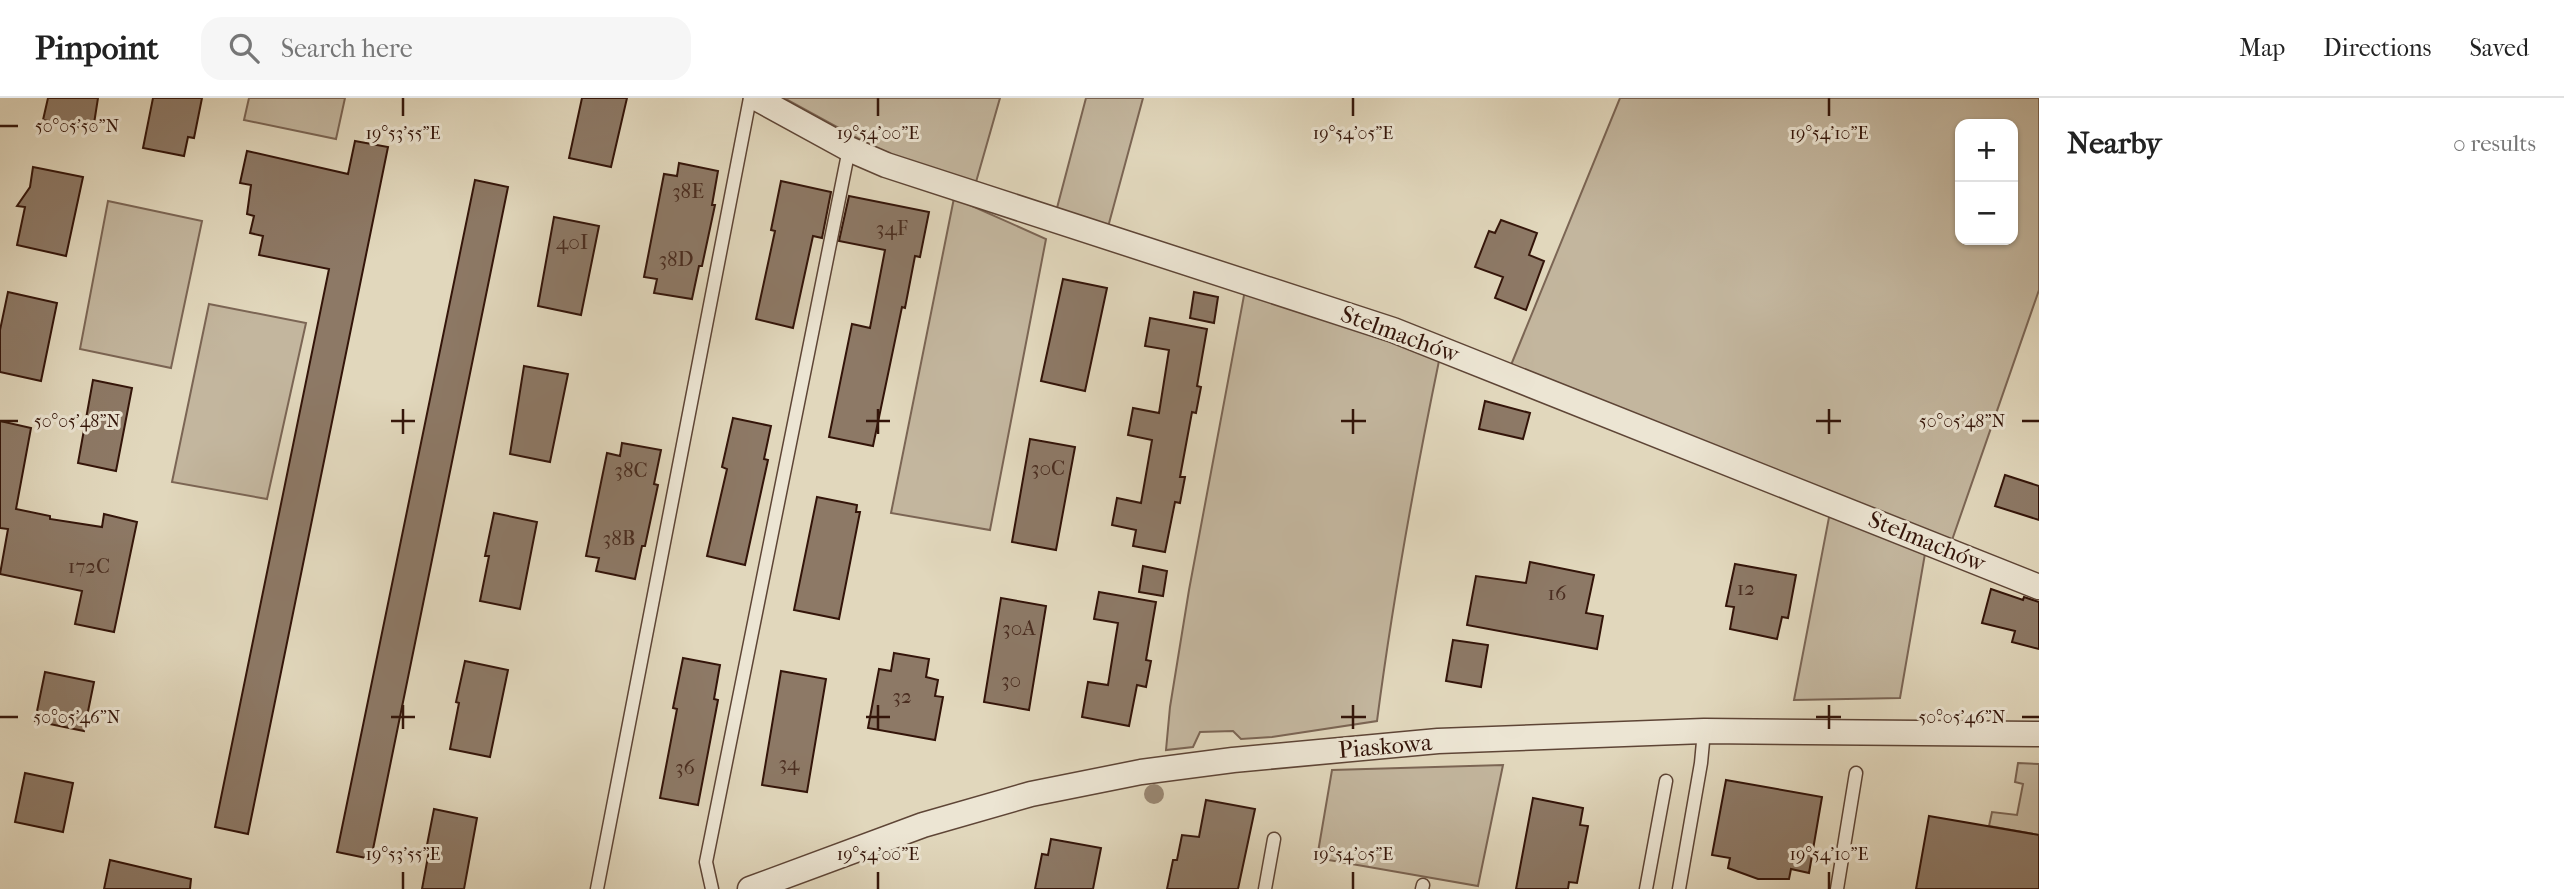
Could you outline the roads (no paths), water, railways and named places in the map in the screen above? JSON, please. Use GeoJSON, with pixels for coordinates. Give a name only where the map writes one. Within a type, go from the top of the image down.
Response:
{"type":"FeatureCollection","features":[{"type":"Feature","properties":{"kind":"street","name":"Stelmachów"},"geometry":{"type":"LineString","coordinates":[[756,98],[849,149],[886,165],[1393,330],[2039,587]]}},
{"type":"Feature","properties":{"kind":"street","name":"Piaskowa"},"geometry":{"type":"LineString","coordinates":[[750,889],[923,825],[1031,794],[1141,772],[1266,756],[1438,741],[1704,731],[2039,734]]}},
{"type":"Feature","properties":{"kind":"lane"},"geometry":{"type":"LineString","coordinates":[[597,889],[750,98]]}},
{"type":"Feature","properties":{"kind":"lane"},"geometry":{"type":"LineString","coordinates":[[712,889],[706,862],[849,149]]}},
{"type":"Feature","properties":{"kind":"lane"},"geometry":{"type":"LineString","coordinates":[[1679,889],[1702,763],[1704,731]]}},
{"type":"Feature","properties":{"kind":"lane"},"geometry":{"type":"LineString","coordinates":[[1837,889],[1856,773]]}},
{"type":"Feature","properties":{"kind":"lane"},"geometry":{"type":"LineString","coordinates":[[1646,889],[1665,781]]}},
{"type":"Feature","properties":{"kind":"lane"},"geometry":{"type":"LineString","coordinates":[[1265,889],[1275,839]]}}]}
